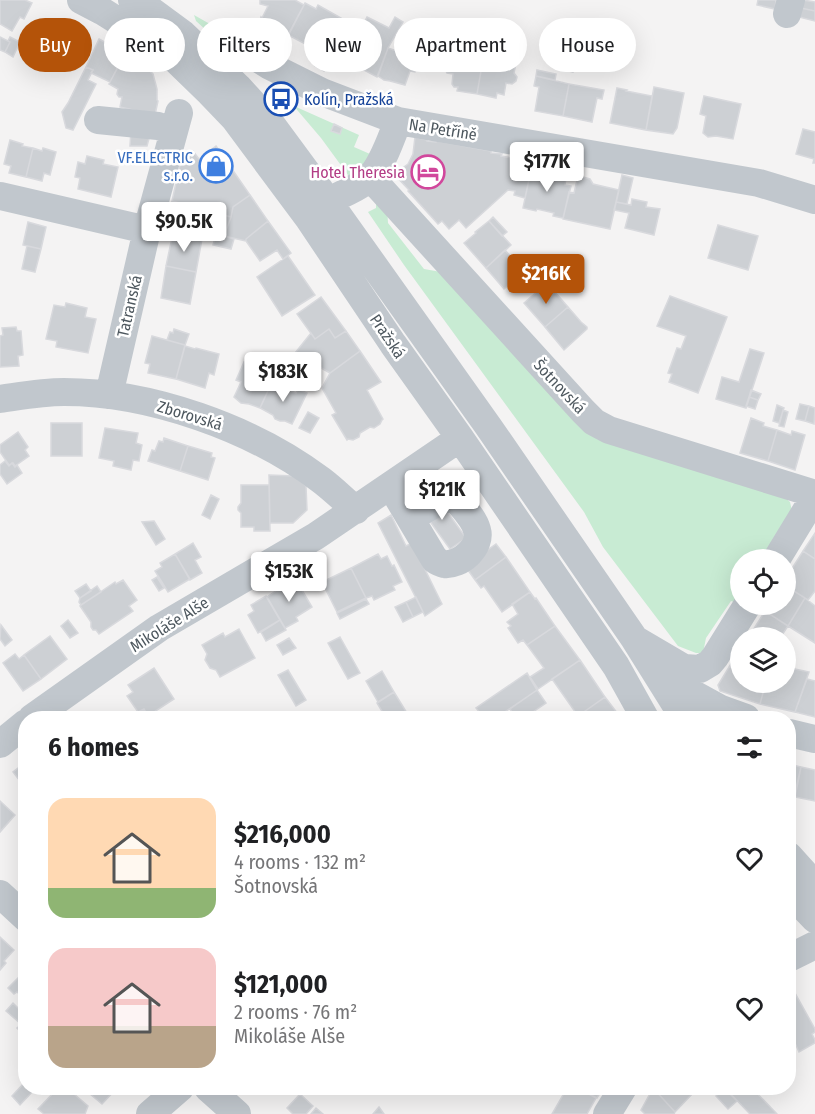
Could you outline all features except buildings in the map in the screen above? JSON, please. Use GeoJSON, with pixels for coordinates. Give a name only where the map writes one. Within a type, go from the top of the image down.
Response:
{"type":"FeatureCollection","features":[{"type":"Feature","properties":{"kind":"street"},"geometry":{"type":"LineString","coordinates":[[91,5],[144,3],[150,18]]}},
{"type":"Feature","properties":{"kind":"street","name":"Pražská"},"geometry":{"type":"LineString","coordinates":[[144,3],[183,34],[238,87],[269,121],[495,436],[638,644],[680,711]]}},
{"type":"Feature","properties":{"kind":"street","name":"Pražská"},"geometry":{"type":"LineString","coordinates":[[91,5],[112,18]]}},
{"type":"Feature","properties":{"kind":"street","name":"Pražská"},"geometry":{"type":"LineString","coordinates":[[185,70],[234,118],[309,219],[616,666],[641,711]]}},
{"type":"Feature","properties":{"kind":"street","name":"Na Petříně"},"geometry":{"type":"LineString","coordinates":[[282,72],[322,92],[398,121],[759,183],[815,200]]}},
{"type":"Feature","properties":{"kind":"street","name":"Tatranská"},"geometry":{"type":"LineString","coordinates":[[98,120],[159,126],[176,122],[147,230],[109,395]]}},
{"type":"Feature","properties":{"kind":"street"},"geometry":{"type":"LineString","coordinates":[[328,201],[357,187],[370,177],[379,165],[398,121]]}},
{"type":"Feature","properties":{"kind":"street","name":"Šotnovská"},"geometry":{"type":"LineString","coordinates":[[370,177],[601,427],[815,495]]}},
{"type":"Feature","properties":{"kind":"street"},"geometry":{"type":"LineString","coordinates":[[0,196],[147,230]]}},
{"type":"Feature","properties":{"kind":"street","name":"Zborovská"},"geometry":{"type":"LineString","coordinates":[[5,404],[40,393],[65,392],[109,395],[183,412],[233,429],[298,464],[322,480],[356,510]]}},
{"type":"Feature","properties":{"kind":"street","name":"Mikoláše Alše"},"geometry":{"type":"LineString","coordinates":[[42,711],[159,628],[316,536],[460,438]]}},
{"type":"Feature","properties":{"kind":"street"},"geometry":{"type":"LineString","coordinates":[[391,486],[410,518]]}},
{"type":"Feature","properties":{"kind":"street"},"geometry":{"type":"LineString","coordinates":[[783,549],[815,495]]}},
{"type":"Feature","properties":{"kind":"street"},"geometry":{"type":"LineString","coordinates":[[638,644],[684,668],[700,669],[715,657],[741,615]]}},
{"type":"Feature","properties":{"kind":"street"},"geometry":{"type":"LineString","coordinates":[[638,644],[690,692],[724,711]]}},
{"type":"Feature","properties":{"kind":"street"},"geometry":{"type":"LineString","coordinates":[[0,744],[18,729]]}},
{"type":"Feature","properties":{"kind":"street"},"geometry":{"type":"LineString","coordinates":[[796,735],[815,739]]}},
{"type":"Feature","properties":{"kind":"street"},"geometry":{"type":"LineString","coordinates":[[796,864],[815,885]]}},
{"type":"Feature","properties":{"kind":"street"},"geometry":{"type":"LineString","coordinates":[[0,894],[18,911]]}},
{"type":"Feature","properties":{"kind":"street"},"geometry":{"type":"LineString","coordinates":[[796,899],[815,919]]}},
{"type":"Feature","properties":{"kind":"street"},"geometry":{"type":"LineString","coordinates":[[796,954],[815,945]]}},
{"type":"Feature","properties":{"kind":"street"},"geometry":{"type":"LineString","coordinates":[[150,1114],[172,1095]]}},
{"type":"Feature","properties":{"kind":"street"},"geometry":{"type":"LineString","coordinates":[[216,1095],[237,1114]]}},
{"type":"Feature","properties":{"kind":"street"},"geometry":{"type":"LineString","coordinates":[[608,1114],[619,1095]]}},
{"type":"Feature","properties":{"kind":"green space"},"geometry":{"type":"Polygon","coordinates":[[[275,84],[297,91],[294,106],[359,135],[354,147],[370,154],[361,172],[351,179],[321,138],[275,84]]]}},
{"type":"Feature","properties":{"kind":"green space"},"geometry":{"type":"Polygon","coordinates":[[[376,195],[387,207],[388,223],[424,269],[441,272],[597,439],[781,494],[790,502],[792,511],[769,549],[730,549],[730,602],[706,638],[703,653],[696,653],[678,646],[603,547],[584,512],[368,212],[376,208],[376,195]]]}},
{"type":"Feature","properties":{"kind":"place","name":"Kolín, Pražská"},"geometry":{"type":"Point","coordinates":[281,99]}},
{"type":"Feature","properties":{"kind":"place","name":"VF.ELECTRIC s.r.o."},"geometry":{"type":"Point","coordinates":[216,166]}},
{"type":"Feature","properties":{"kind":"place","name":"Hotel Theresia"},"geometry":{"type":"Point","coordinates":[428,172]}}]}
